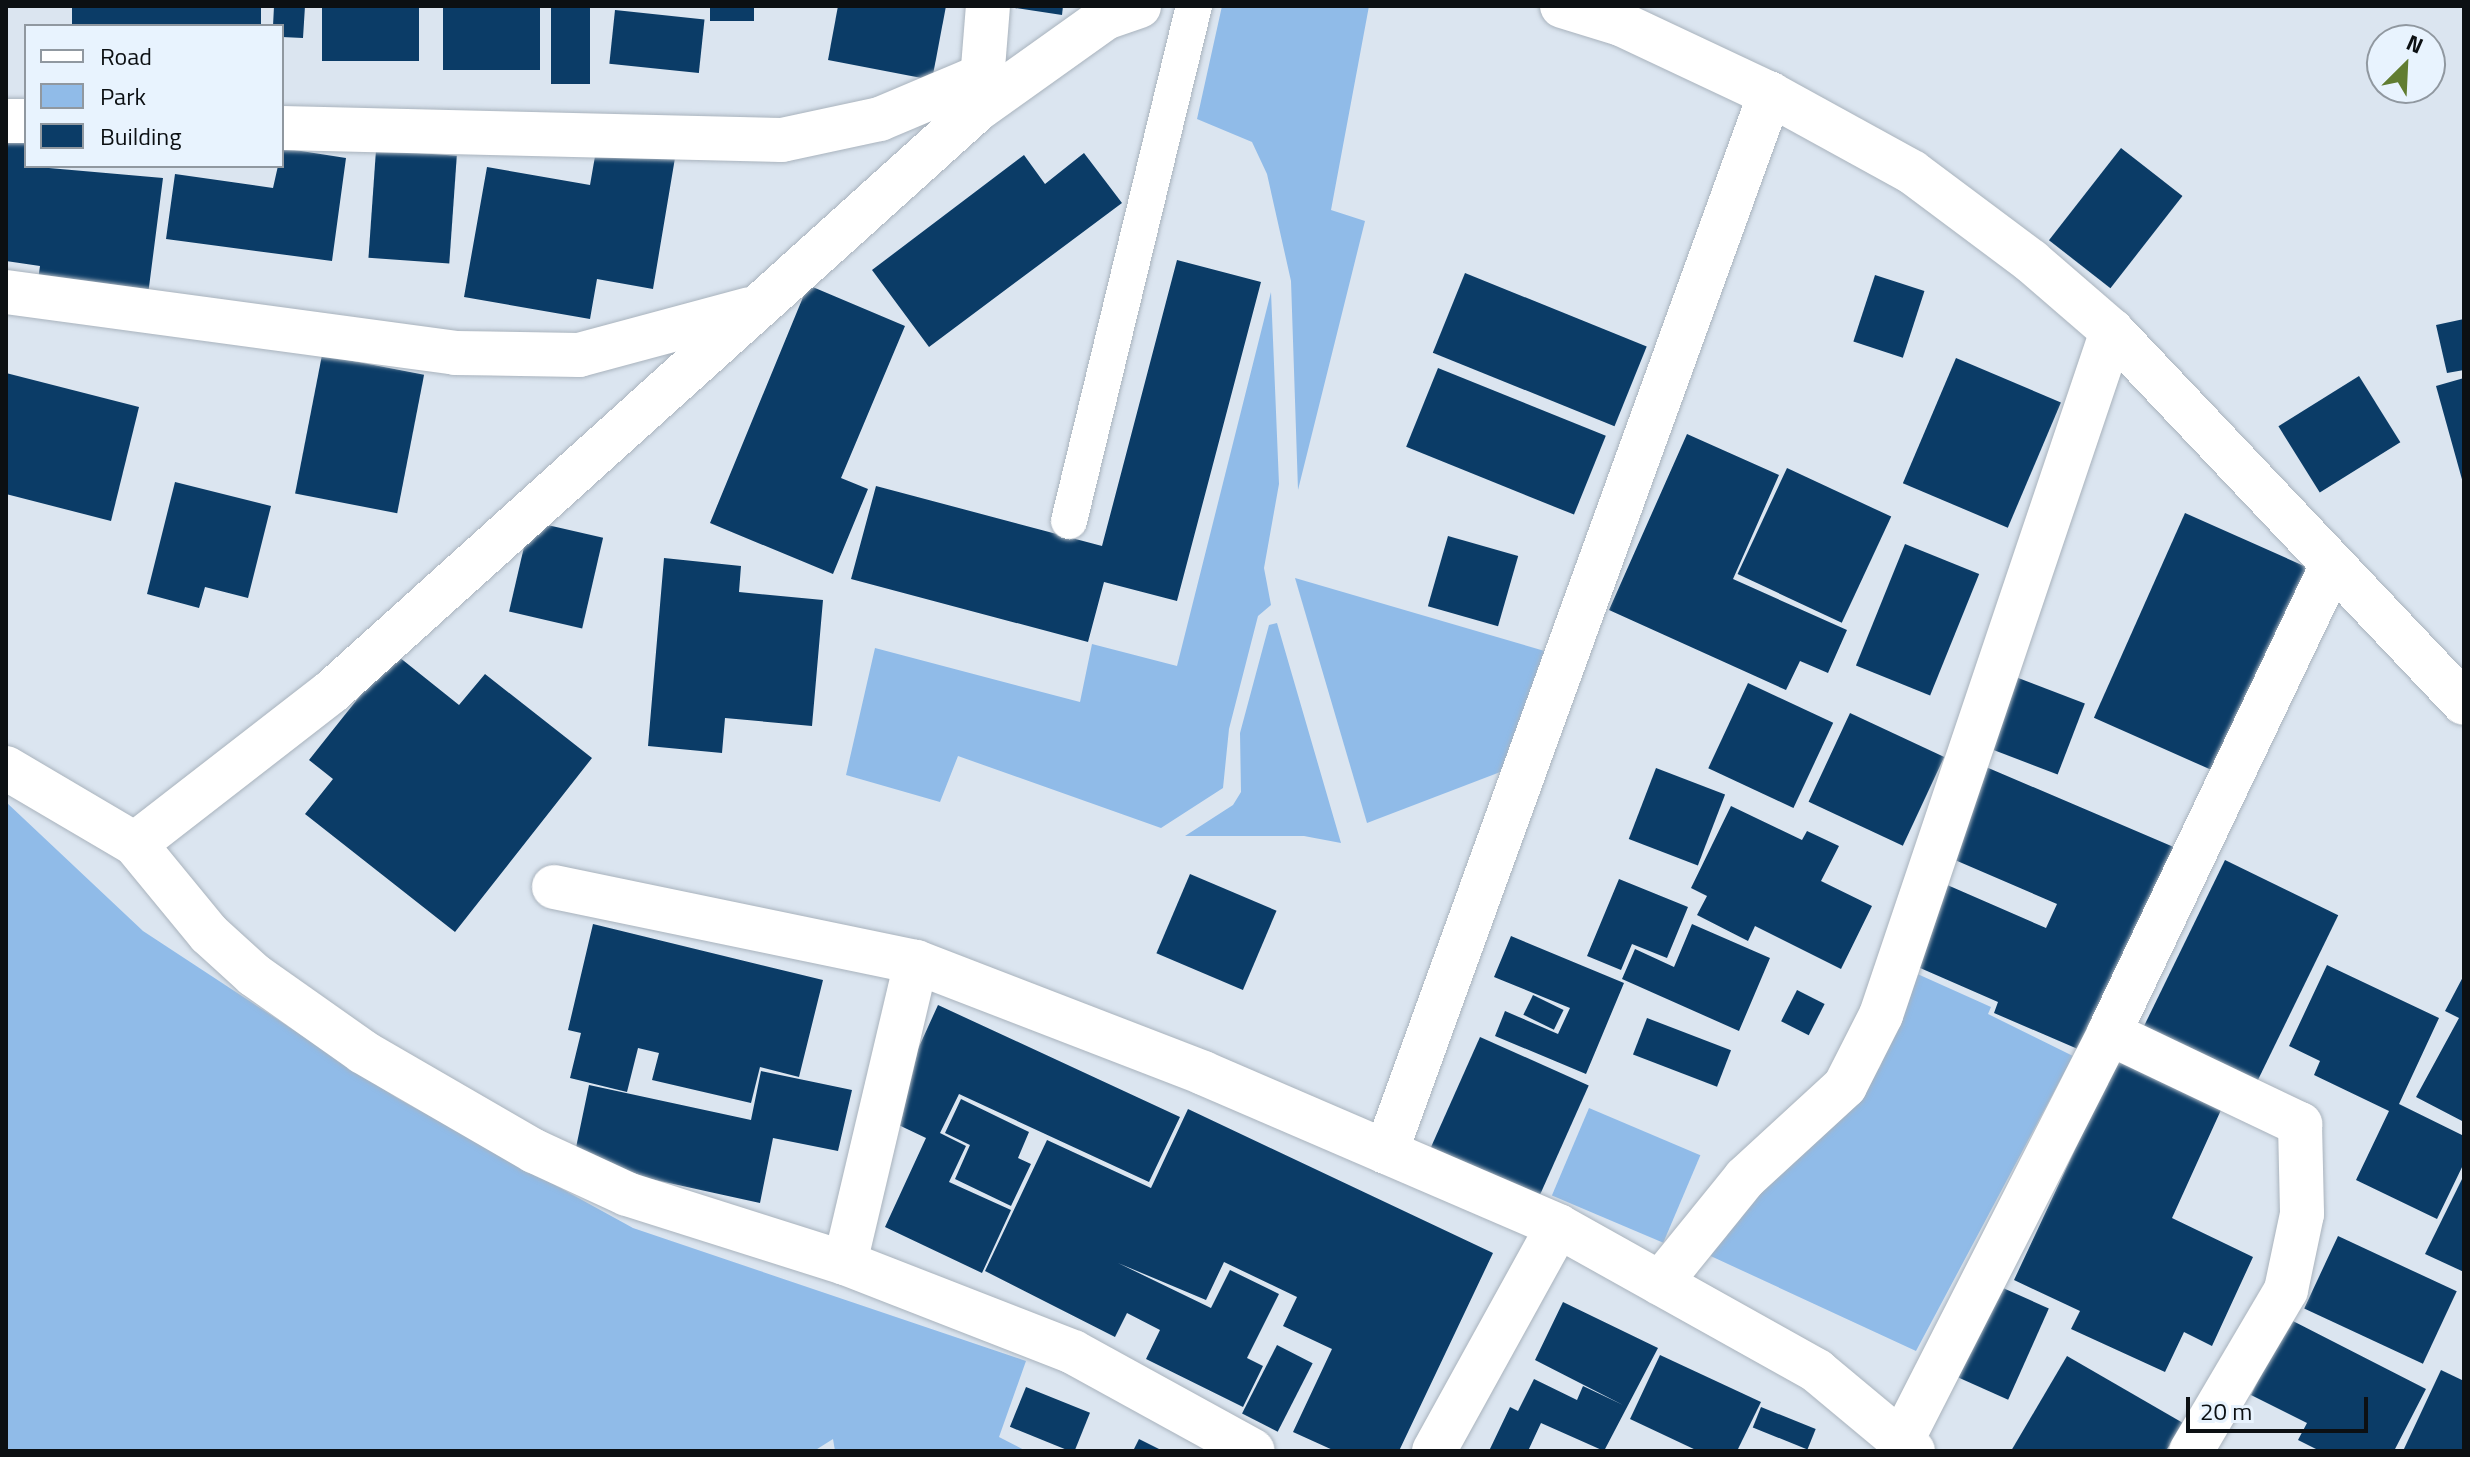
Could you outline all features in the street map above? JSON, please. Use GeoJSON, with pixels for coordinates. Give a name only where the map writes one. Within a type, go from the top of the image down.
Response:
{"type":"FeatureCollection","features":[{"type":"Feature","properties":{"kind":"street"},"geometry":{"type":"LineString","coordinates":[[981,92],[988,6]]}},
{"type":"Feature","properties":{"kind":"street"},"geometry":{"type":"LineString","coordinates":[[135,844],[331,692],[755,308],[981,92],[1105,18],[1139,6]]}},
{"type":"Feature","properties":{"kind":"street"},"geometry":{"type":"LineString","coordinates":[[1562,6],[1621,24],[1770,94],[1912,172],[2031,261],[2112,331],[2464,703]]}},
{"type":"Feature","properties":{"kind":"street"},"geometry":{"type":"LineString","coordinates":[[284,128],[782,140],[880,119],[981,92]]}},
{"type":"Feature","properties":{"kind":"street"},"geometry":{"type":"LineString","coordinates":[[1386,1152],[1770,94]]}},
{"type":"Feature","properties":{"kind":"street"},"geometry":{"type":"LineString","coordinates":[[6,292],[470,353],[579,355],[755,308]]}},
{"type":"Feature","properties":{"kind":"street"},"geometry":{"type":"LineString","coordinates":[[1660,1283],[1745,1178],[1845,1086],[1881,1015],[2112,331]]}},
{"type":"Feature","properties":{"kind":"street"},"geometry":{"type":"LineString","coordinates":[[554,887],[916,962],[1203,1073],[1558,1226],[1817,1371],[1908,1444],[2109,1033],[2332,565]]}},
{"type":"Feature","properties":{"kind":"street"},"geometry":{"type":"LineString","coordinates":[[6,768],[135,844],[209,934],[254,975],[363,1052],[534,1151],[627,1194],[845,1263],[1073,1352],[1253,1451]]}},
{"type":"Feature","properties":{"kind":"street"},"geometry":{"type":"LineString","coordinates":[[845,1263],[916,962]]}},
{"type":"Feature","properties":{"kind":"street"},"geometry":{"type":"LineString","coordinates":[[2109,1033],[2300,1124],[2302,1214],[2286,1290],[2191,1451]]}},
{"type":"Feature","properties":{"kind":"street"},"geometry":{"type":"LineString","coordinates":[[1434,1451],[1558,1226]]}},
{"type":"Feature","properties":{"kind":"lane"},"geometry":{"type":"LineString","coordinates":[[1069,521],[1194,6]]}},
{"type":"Feature","properties":{"kind":"green space"},"geometry":{"type":"Polygon","coordinates":[[[1222,6],[1369,6],[1331,210],[1365,221],[1298,490],[1291,281],[1267,174],[1252,142],[1197,119],[1222,6]]]}},
{"type":"Feature","properties":{"kind":"green space"},"geometry":{"type":"Polygon","coordinates":[[[1271,292],[1279,484],[1264,568],[1271,605],[1258,616],[1229,729],[1223,788],[1161,828],[958,756],[940,802],[846,775],[875,648],[1080,702],[1092,644],[1177,666],[1271,292]]]}},
{"type":"Feature","properties":{"kind":"green space"},"geometry":{"type":"Polygon","coordinates":[[[1295,578],[1555,654],[1516,766],[1367,823],[1295,578]]]}},
{"type":"Feature","properties":{"kind":"green space"},"geometry":{"type":"Polygon","coordinates":[[[1277,623],[1341,843],[1304,836],[1185,836],[1233,805],[1241,792],[1240,733],[1269,625],[1277,623]]]}},
{"type":"Feature","properties":{"kind":"green space"},"geometry":{"type":"Polygon","coordinates":[[[6,802],[143,931],[397,1098],[633,1228],[1026,1361],[999,1437],[1026,1451],[835,1451],[833,1439],[814,1451],[6,1451],[6,802]]]}},
{"type":"Feature","properties":{"kind":"green space"},"geometry":{"type":"Polygon","coordinates":[[[1913,972],[1991,1007],[1988,1014],[2073,1056],[1916,1351],[1702,1252],[1880,1067],[1913,972]]]}},
{"type":"Feature","properties":{"kind":"green space"},"geometry":{"type":"Polygon","coordinates":[[[1589,1108],[1700,1155],[1663,1243],[1552,1195],[1589,1108]]]}},
{"type":"Feature","properties":{"kind":"building"},"geometry":{"type":"Polygon","coordinates":[[[72,6],[261,6],[261,24],[72,24],[72,6]]]}},
{"type":"Feature","properties":{"kind":"building"},"geometry":{"type":"Polygon","coordinates":[[[274,6],[305,6],[303,38],[284,37],[284,24],[273,24],[274,6]]]}},
{"type":"Feature","properties":{"kind":"building"},"geometry":{"type":"Polygon","coordinates":[[[322,6],[419,6],[419,61],[322,61],[322,6]]]}},
{"type":"Feature","properties":{"kind":"building"},"geometry":{"type":"Polygon","coordinates":[[[443,6],[540,6],[540,70],[443,70],[443,6]]]}},
{"type":"Feature","properties":{"kind":"building"},"geometry":{"type":"Polygon","coordinates":[[[551,6],[590,6],[590,84],[551,84],[551,6]]]}},
{"type":"Feature","properties":{"kind":"building"},"geometry":{"type":"Polygon","coordinates":[[[710,6],[754,6],[754,21],[710,21],[710,6]]]}},
{"type":"Feature","properties":{"kind":"building"},"geometry":{"type":"Polygon","coordinates":[[[838,6],[946,6],[932,80],[828,60],[838,6]]]}},
{"type":"Feature","properties":{"kind":"building"},"geometry":{"type":"Polygon","coordinates":[[[1002,6],[1063,6],[1062,15],[1002,6]]]}},
{"type":"Feature","properties":{"kind":"building"},"geometry":{"type":"Polygon","coordinates":[[[615,10],[705,19],[699,73],[609,64],[615,10]]]}},
{"type":"Feature","properties":{"kind":"building"},"geometry":{"type":"Polygon","coordinates":[[[6,130],[24,133],[24,168],[163,178],[148,295],[38,280],[40,266],[6,261],[6,130]]]}},
{"type":"Feature","properties":{"kind":"building"},"geometry":{"type":"Polygon","coordinates":[[[598,139],[676,152],[653,289],[597,279],[590,319],[464,297],[487,167],[590,185],[598,139]]]}},
{"type":"Feature","properties":{"kind":"building"},"geometry":{"type":"Polygon","coordinates":[[[284,148],[346,158],[332,261],[166,239],[175,174],[273,188],[278,168],[284,168],[284,148]]]}},
{"type":"Feature","properties":{"kind":"building"},"geometry":{"type":"Polygon","coordinates":[[[2121,148],[2182,196],[2110,288],[2049,240],[2121,148]]]}},
{"type":"Feature","properties":{"kind":"building"},"geometry":{"type":"Polygon","coordinates":[[[376,150],[457,156],[449,263],[368,258],[376,150]]]}},
{"type":"Feature","properties":{"kind":"building"},"geometry":{"type":"Polygon","coordinates":[[[1084,153],[1122,203],[929,347],[872,270],[1024,155],[1045,184],[1084,153]]]}},
{"type":"Feature","properties":{"kind":"building"},"geometry":{"type":"Polygon","coordinates":[[[1177,260],[1261,282],[1177,601],[1104,582],[1088,642],[851,579],[876,486],[1102,546],[1177,260]]]}},
{"type":"Feature","properties":{"kind":"building"},"geometry":{"type":"Polygon","coordinates":[[[1465,273],[1647,346],[1615,426],[1433,353],[1465,273]]]}},
{"type":"Feature","properties":{"kind":"building"},"geometry":{"type":"Polygon","coordinates":[[[1875,275],[1924,291],[1903,358],[1853,342],[1875,275]]]}},
{"type":"Feature","properties":{"kind":"building"},"geometry":{"type":"Polygon","coordinates":[[[808,285],[905,326],[841,478],[868,489],[833,574],[710,523],[808,285]]]}},
{"type":"Feature","properties":{"kind":"building"},"geometry":{"type":"Polygon","coordinates":[[[2464,319],[2464,370],[2447,373],[2436,325],[2464,319]]]}},
{"type":"Feature","properties":{"kind":"building"},"geometry":{"type":"Polygon","coordinates":[[[322,355],[424,375],[397,513],[295,493],[322,355]]]}},
{"type":"Feature","properties":{"kind":"building"},"geometry":{"type":"Polygon","coordinates":[[[1956,358],[2061,403],[2008,528],[1903,483],[1956,358]]]}},
{"type":"Feature","properties":{"kind":"building"},"geometry":{"type":"Polygon","coordinates":[[[1438,368],[1606,436],[1574,515],[1406,447],[1438,368]]]}},
{"type":"Feature","properties":{"kind":"building"},"geometry":{"type":"Polygon","coordinates":[[[6,373],[139,407],[111,521],[6,494],[6,373]]]}},
{"type":"Feature","properties":{"kind":"building"},"geometry":{"type":"Polygon","coordinates":[[[2359,376],[2400,442],[2320,492],[2278,426],[2359,376]]]}},
{"type":"Feature","properties":{"kind":"building"},"geometry":{"type":"Polygon","coordinates":[[[2464,378],[2464,483],[2463,483],[2436,386],[2464,378]]]}},
{"type":"Feature","properties":{"kind":"building"},"geometry":{"type":"Polygon","coordinates":[[[1687,434],[1779,475],[1733,579],[1847,630],[1828,673],[1800,661],[1786,690],[1609,610],[1687,434]]]}},
{"type":"Feature","properties":{"kind":"building"},"geometry":{"type":"Polygon","coordinates":[[[1787,468],[1891,517],[1842,623],[1738,574],[1787,468]]]}},
{"type":"Feature","properties":{"kind":"building"},"geometry":{"type":"Polygon","coordinates":[[[175,482],[271,506],[248,598],[205,587],[199,608],[147,594],[175,482]]]}},
{"type":"Feature","properties":{"kind":"building"},"geometry":{"type":"Polygon","coordinates":[[[2185,513],[2310,569],[2219,773],[2094,718],[2185,513]]]}},
{"type":"Feature","properties":{"kind":"building"},"geometry":{"type":"Polygon","coordinates":[[[530,521],[603,538],[582,628],[509,612],[530,521]]]}},
{"type":"Feature","properties":{"kind":"building"},"geometry":{"type":"Polygon","coordinates":[[[1448,536],[1518,556],[1498,626],[1428,606],[1448,536]]]}},
{"type":"Feature","properties":{"kind":"building"},"geometry":{"type":"Polygon","coordinates":[[[1905,544],[1979,574],[1930,695],[1856,665],[1905,544]]]}},
{"type":"Feature","properties":{"kind":"building"},"geometry":{"type":"Polygon","coordinates":[[[664,558],[741,566],[739,592],[823,600],[812,726],[725,718],[722,753],[648,746],[664,558]]]}},
{"type":"Feature","properties":{"kind":"building"},"geometry":{"type":"Polygon","coordinates":[[[394,653],[459,705],[485,674],[592,758],[455,932],[305,814],[333,779],[309,760],[394,653]]]}},
{"type":"Feature","properties":{"kind":"building"},"geometry":{"type":"Polygon","coordinates":[[[2013,676],[2085,704],[2058,775],[1986,747],[2013,676]]]}},
{"type":"Feature","properties":{"kind":"building"},"geometry":{"type":"Polygon","coordinates":[[[1748,683],[1833,723],[1793,808],[1708,768],[1748,683]]]}},
{"type":"Feature","properties":{"kind":"building"},"geometry":{"type":"Polygon","coordinates":[[[1850,713],[1944,757],[1903,846],[1809,802],[1850,713]]]}},
{"type":"Feature","properties":{"kind":"building"},"geometry":{"type":"Polygon","coordinates":[[[1979,764],[2183,851],[2094,1056],[1994,1013],[1998,1002],[1911,964],[1945,884],[2046,928],[2057,904],[1941,854],[1979,764]]]}},
{"type":"Feature","properties":{"kind":"building"},"geometry":{"type":"Polygon","coordinates":[[[1656,768],[1725,795],[1698,865],[1629,839],[1656,768]]]}},
{"type":"Feature","properties":{"kind":"building"},"geometry":{"type":"Polygon","coordinates":[[[1731,806],[1802,840],[1807,831],[1839,846],[1821,881],[1872,906],[1841,969],[1755,926],[1748,941],[1697,915],[1707,896],[1691,888],[1731,806]]]}},
{"type":"Feature","properties":{"kind":"building"},"geometry":{"type":"Polygon","coordinates":[[[2225,860],[2338,915],[2253,1090],[2140,1035],[2225,860]]]}},
{"type":"Feature","properties":{"kind":"building"},"geometry":{"type":"Polygon","coordinates":[[[1190,874],[1277,911],[1243,990],[1156,953],[1190,874]]]}},
{"type":"Feature","properties":{"kind":"building"},"geometry":{"type":"Polygon","coordinates":[[[1619,879],[1688,907],[1667,958],[1632,944],[1621,970],[1587,956],[1619,879]]]}},
{"type":"Feature","properties":{"kind":"building"},"geometry":{"type":"Polygon","coordinates":[[[593,924],[823,980],[799,1077],[760,1067],[751,1103],[652,1080],[659,1053],[638,1048],[627,1092],[570,1078],[581,1033],[568,1030],[593,924]]]}},
{"type":"Feature","properties":{"kind":"building"},"geometry":{"type":"Polygon","coordinates":[[[1692,924],[1770,958],[1739,1031],[1622,979],[1635,949],[1674,967],[1692,924]]]}},
{"type":"Feature","properties":{"kind":"building"},"geometry":{"type":"Polygon","coordinates":[[[1511,936],[1624,983],[1586,1074],[1495,1036],[1505,1011],[1558,1034],[1570,1008],[1494,977],[1511,936]]]}},
{"type":"Feature","properties":{"kind":"building"},"geometry":{"type":"Polygon","coordinates":[[[2327,965],[2439,1018],[2399,1104],[2464,1136],[2464,1163],[2437,1219],[2356,1180],[2389,1111],[2314,1075],[2320,1061],[2289,1046],[2327,965]]]}},
{"type":"Feature","properties":{"kind":"building"},"geometry":{"type":"Polygon","coordinates":[[[2464,975],[2464,1122],[2416,1097],[2459,1018],[2445,1011],[2464,975]]]}},
{"type":"Feature","properties":{"kind":"building"},"geometry":{"type":"Polygon","coordinates":[[[1797,990],[1825,1004],[1809,1035],[1781,1021],[1797,990]]]}},
{"type":"Feature","properties":{"kind":"building"},"geometry":{"type":"Polygon","coordinates":[[[1533,995],[1564,1010],[1554,1030],[1523,1015],[1533,995]]]}},
{"type":"Feature","properties":{"kind":"building"},"geometry":{"type":"Polygon","coordinates":[[[938,1005],[1180,1117],[1149,1182],[959,1094],[940,1133],[966,1146],[949,1182],[1011,1210],[982,1273],[885,1227],[926,1138],[886,1119],[938,1005]]]}},
{"type":"Feature","properties":{"kind":"building"},"geometry":{"type":"Polygon","coordinates":[[[1647,1018],[1731,1050],[1717,1087],[1633,1054],[1647,1018]]]}},
{"type":"Feature","properties":{"kind":"building"},"geometry":{"type":"Polygon","coordinates":[[[1480,1037],[1589,1085],[1535,1205],[1427,1157],[1480,1037]]]}},
{"type":"Feature","properties":{"kind":"building"},"geometry":{"type":"Polygon","coordinates":[[[2121,1051],[2226,1099],[2172,1218],[2253,1257],[2212,1346],[2184,1332],[2165,1372],[2071,1329],[2080,1311],[2014,1280],[2121,1051]]]}},
{"type":"Feature","properties":{"kind":"building"},"geometry":{"type":"Polygon","coordinates":[[[761,1071],[852,1090],[838,1151],[773,1138],[760,1203],[573,1162],[589,1085],[751,1120],[761,1071]]]}},
{"type":"Feature","properties":{"kind":"building"},"geometry":{"type":"Polygon","coordinates":[[[961,1099],[1029,1132],[1018,1158],[1031,1164],[1011,1206],[955,1179],[970,1145],[945,1133],[961,1099]]]}},
{"type":"Feature","properties":{"kind":"building"},"geometry":{"type":"Polygon","coordinates":[[[1188,1109],[1493,1253],[1399,1451],[1335,1451],[1293,1432],[1332,1349],[1283,1326],[1297,1297],[1224,1262],[1206,1300],[1118,1263],[1211,1308],[1230,1270],[1279,1294],[1247,1358],[1263,1366],[1243,1407],[1146,1359],[1160,1330],[1127,1313],[1115,1337],[985,1271],[1047,1140],[1151,1188],[1188,1109]]]}},
{"type":"Feature","properties":{"kind":"building"},"geometry":{"type":"Polygon","coordinates":[[[2464,1175],[2464,1272],[2425,1254],[2464,1175]]]}},
{"type":"Feature","properties":{"kind":"building"},"geometry":{"type":"Polygon","coordinates":[[[2338,1236],[2457,1291],[2423,1364],[2304,1309],[2338,1236]]]}},
{"type":"Feature","properties":{"kind":"building"},"geometry":{"type":"Polygon","coordinates":[[[1994,1284],[2049,1308],[2008,1400],[1953,1375],[1994,1284]]]}},
{"type":"Feature","properties":{"kind":"building"},"geometry":{"type":"Polygon","coordinates":[[[1563,1302],[1658,1348],[1604,1451],[1541,1423],[1528,1451],[1489,1451],[1510,1407],[1518,1411],[1534,1379],[1577,1400],[1583,1386],[1623,1405],[1535,1360],[1563,1302]]]}},
{"type":"Feature","properties":{"kind":"building"},"geometry":{"type":"Polygon","coordinates":[[[2289,1319],[2426,1389],[2394,1451],[2320,1451],[2298,1440],[2307,1423],[2251,1395],[2289,1319]]]}},
{"type":"Feature","properties":{"kind":"building"},"geometry":{"type":"Polygon","coordinates":[[[1277,1345],[1313,1363],[1278,1432],[1242,1414],[1277,1345]]]}},
{"type":"Feature","properties":{"kind":"building"},"geometry":{"type":"Polygon","coordinates":[[[1660,1355],[1761,1402],[1737,1451],[1698,1451],[1630,1419],[1660,1355]]]}},
{"type":"Feature","properties":{"kind":"building"},"geometry":{"type":"Polygon","coordinates":[[[2067,1356],[2183,1423],[2166,1451],[2011,1451],[2067,1356]]]}},
{"type":"Feature","properties":{"kind":"building"},"geometry":{"type":"Polygon","coordinates":[[[2441,1370],[2464,1381],[2464,1451],[2403,1451],[2441,1370]]]}},
{"type":"Feature","properties":{"kind":"building"},"geometry":{"type":"Polygon","coordinates":[[[1026,1387],[1090,1413],[1075,1451],[1010,1427],[1026,1387]]]}},
{"type":"Feature","properties":{"kind":"building"},"geometry":{"type":"Polygon","coordinates":[[[1761,1407],[1816,1429],[1807,1449],[1753,1427],[1761,1407]]]}},
{"type":"Feature","properties":{"kind":"building"},"geometry":{"type":"Polygon","coordinates":[[[1139,1439],[1163,1451],[1133,1451],[1139,1439]]]}}]}
